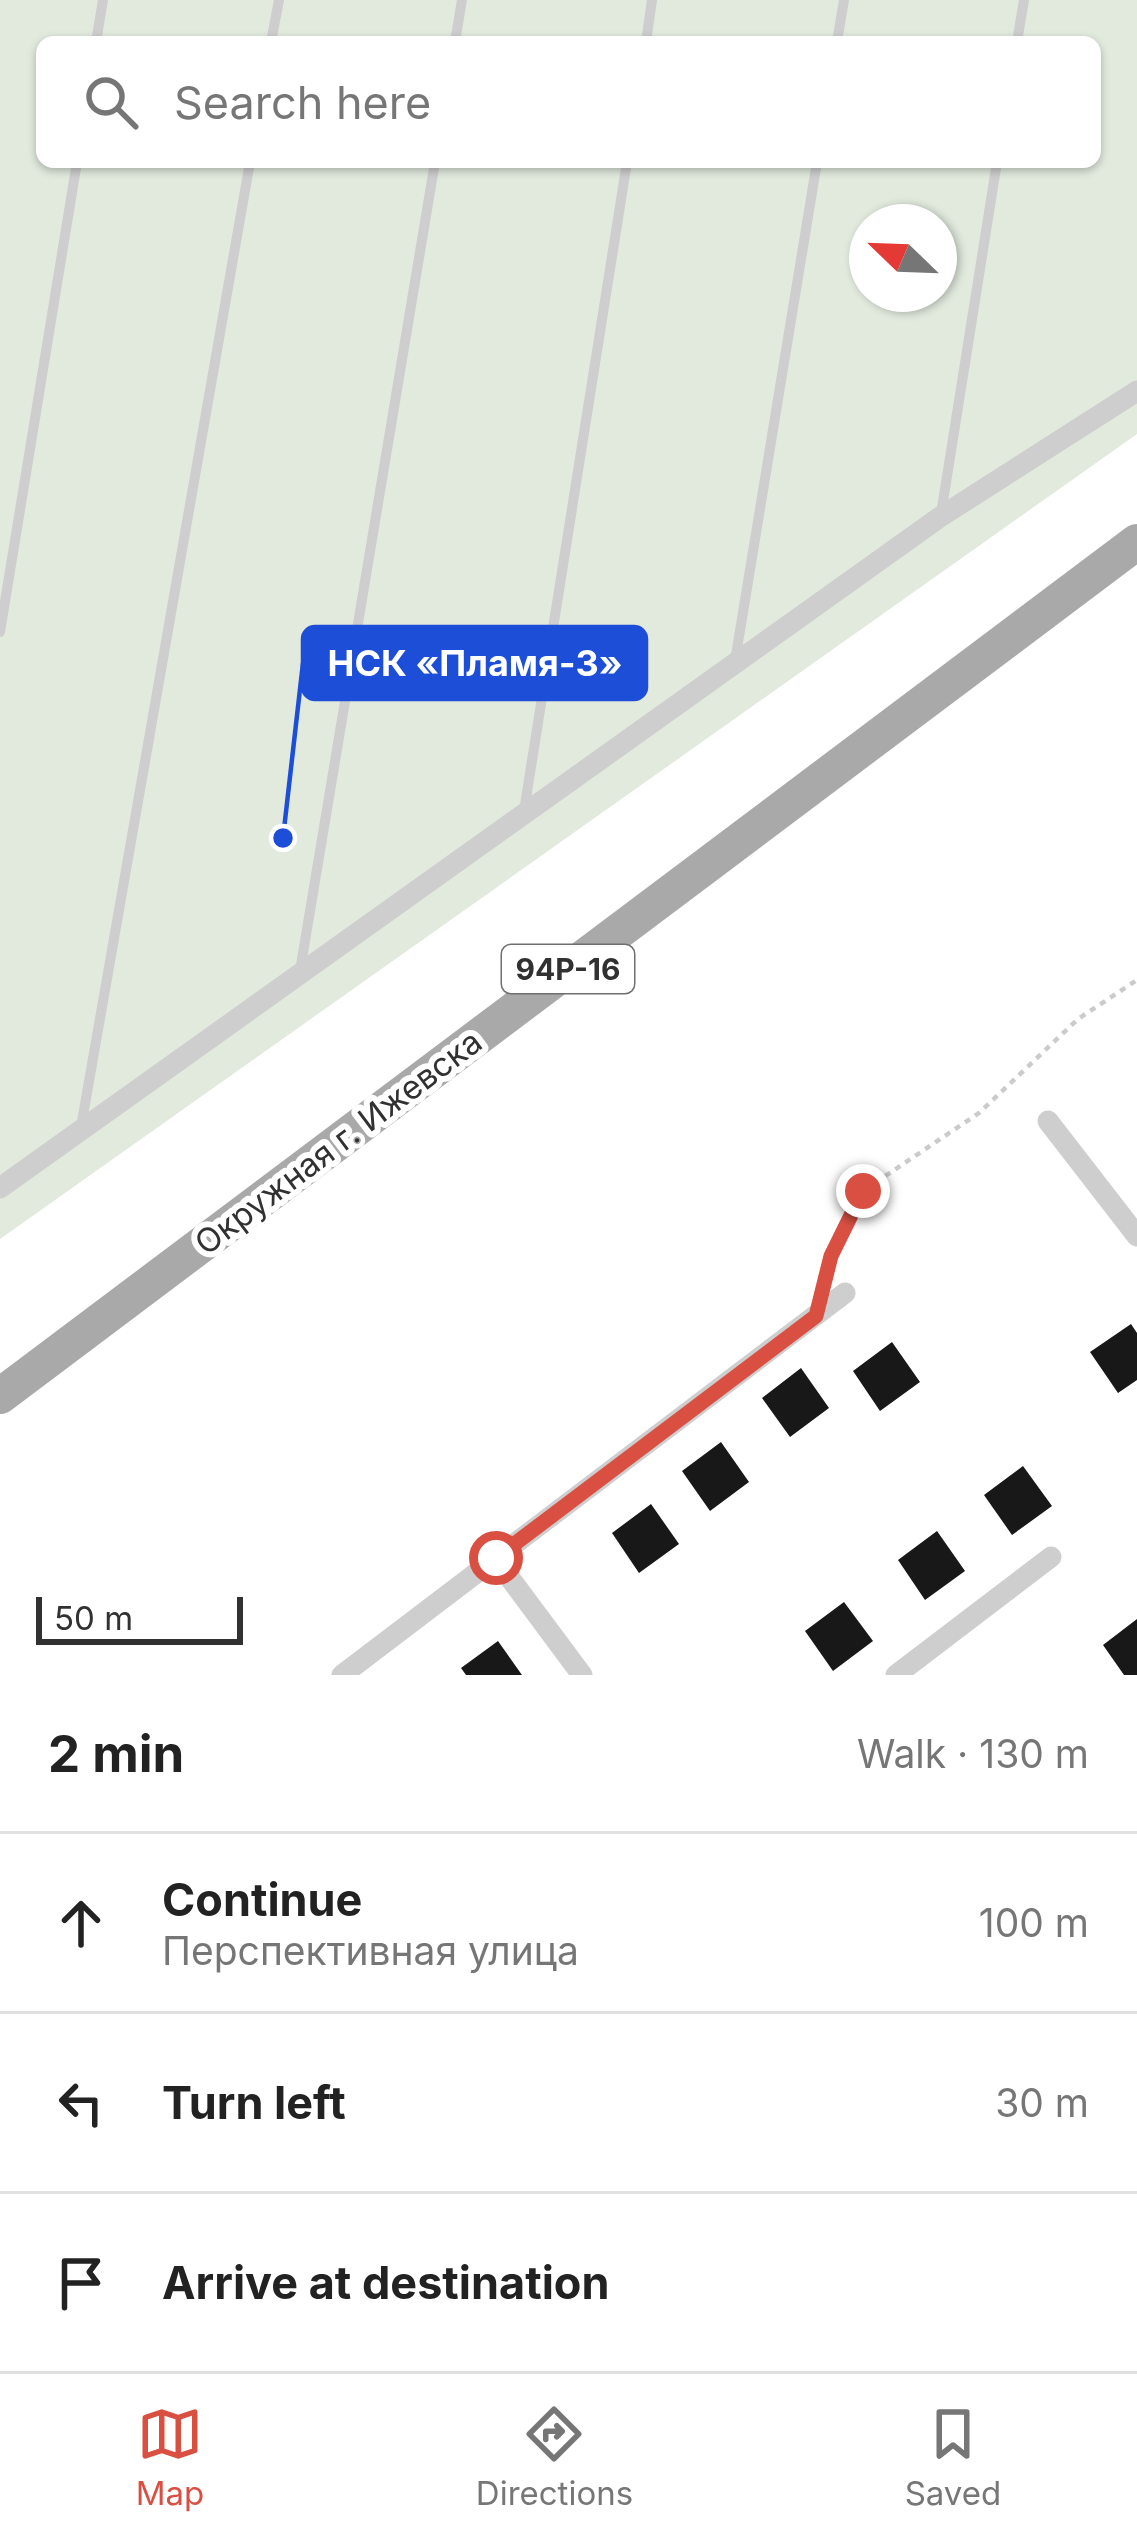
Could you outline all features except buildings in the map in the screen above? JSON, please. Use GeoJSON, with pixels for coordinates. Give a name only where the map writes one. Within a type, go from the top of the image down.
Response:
{"type":"FeatureCollection","features":[{"type":"Feature","properties":{"kind":"main road","name":"Окружная г. Ижевска"},"geometry":{"type":"LineString","coordinates":[[0,1396],[1137,542]]}},
{"type":"Feature","properties":{"kind":"street"},"geometry":{"type":"LineString","coordinates":[[0,1188],[940,517],[1137,391]]}},
{"type":"Feature","properties":{"kind":"street"},"geometry":{"type":"LineString","coordinates":[[1048,1121],[1137,1236]]}},
{"type":"Feature","properties":{"kind":"street"},"geometry":{"type":"LineString","coordinates":[[342,1675],[845,1293]]}},
{"type":"Feature","properties":{"kind":"street"},"geometry":{"type":"LineString","coordinates":[[896,1675],[1051,1557]]}},
{"type":"Feature","properties":{"kind":"street"},"geometry":{"type":"LineString","coordinates":[[496,1558],[582,1675]]}},
{"type":"Feature","properties":{"kind":"lane"},"geometry":{"type":"LineString","coordinates":[[97,36],[103,0]]}},
{"type":"Feature","properties":{"kind":"lane"},"geometry":{"type":"LineString","coordinates":[[273,36],[279,0]]}},
{"type":"Feature","properties":{"kind":"lane"},"geometry":{"type":"LineString","coordinates":[[456,36],[462,0]]}},
{"type":"Feature","properties":{"kind":"lane"},"geometry":{"type":"LineString","coordinates":[[647,36],[652,0]]}},
{"type":"Feature","properties":{"kind":"lane"},"geometry":{"type":"LineString","coordinates":[[838,36],[844,0]]}},
{"type":"Feature","properties":{"kind":"lane"},"geometry":{"type":"LineString","coordinates":[[1018,36],[1024,0]]}},
{"type":"Feature","properties":{"kind":"lane"},"geometry":{"type":"LineString","coordinates":[[0,632],[75,168]]}},
{"type":"Feature","properties":{"kind":"lane"},"geometry":{"type":"LineString","coordinates":[[80,1130],[249,168]]}},
{"type":"Feature","properties":{"kind":"lane"},"geometry":{"type":"LineString","coordinates":[[300,974],[434,168]]}},
{"type":"Feature","properties":{"kind":"lane"},"geometry":{"type":"LineString","coordinates":[[523,814],[625,168]]}},
{"type":"Feature","properties":{"kind":"lane"},"geometry":{"type":"LineString","coordinates":[[735,664],[817,168]]}},
{"type":"Feature","properties":{"kind":"lane"},"geometry":{"type":"LineString","coordinates":[[940,517],[997,168]]}},
{"type":"Feature","properties":{"kind":"path"},"geometry":{"type":"LineString","coordinates":[[816,1316],[831,1256],[863,1191],[980,1113],[1078,1019],[1137,980]]}},
{"type":"Feature","properties":{"kind":"shaded area"},"geometry":{"type":"Polygon","coordinates":[[[0,0],[1137,0],[1137,434],[0,1239],[0,0]]]}},
{"type":"Feature","properties":{"kind":"place","name":"НСК «Пламя-3»"},"geometry":{"type":"Point","coordinates":[283,838]}},
{"type":"Feature","properties":{"kind":"route"},"geometry":{"type":"LineString","coordinates":[[496,1558],[816,1316],[831,1256],[863,1191]]}}]}
